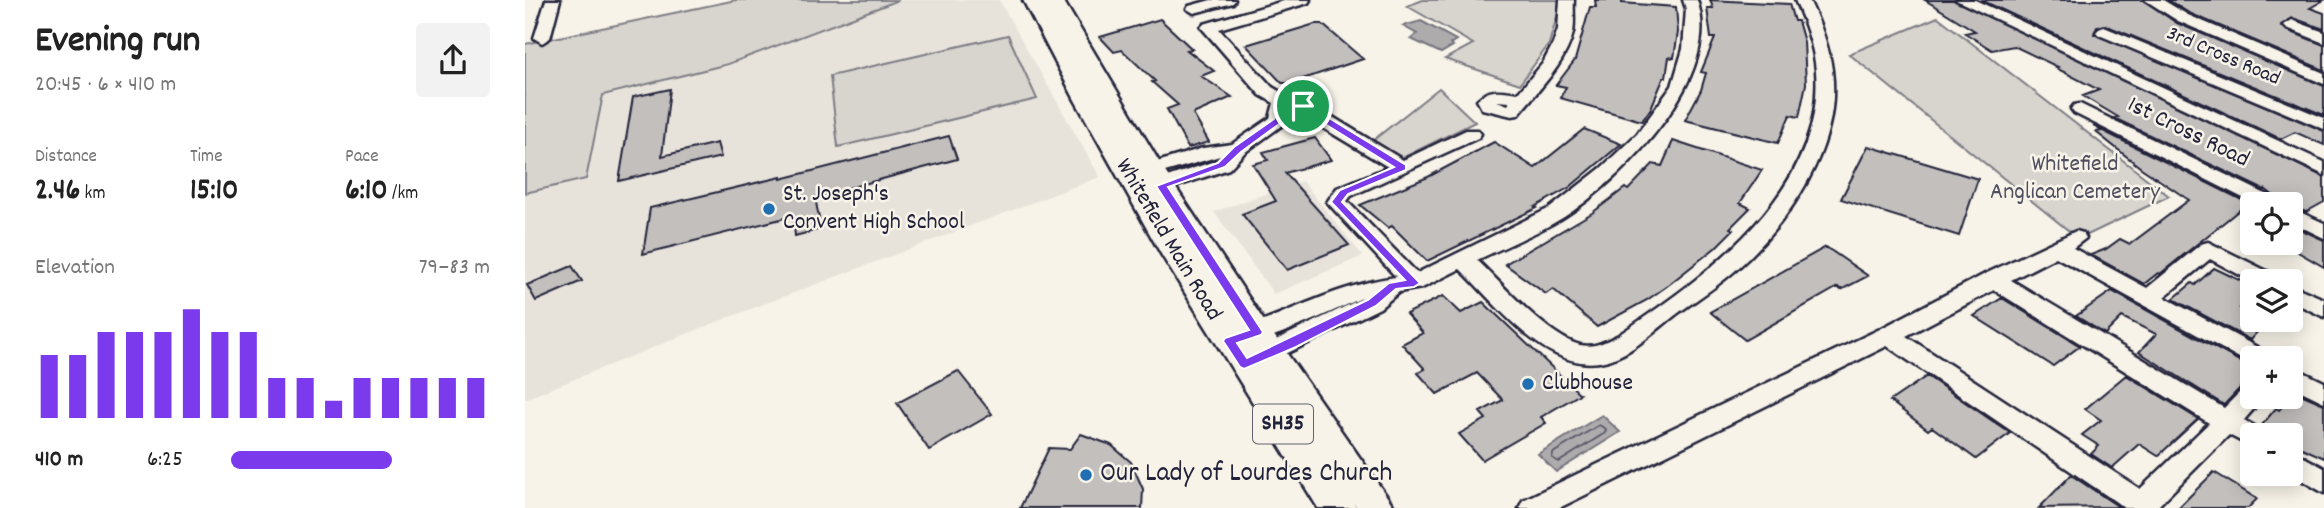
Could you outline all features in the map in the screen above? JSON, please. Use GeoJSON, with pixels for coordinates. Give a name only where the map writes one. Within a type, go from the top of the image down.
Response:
{"type":"FeatureCollection","features":[{"type":"Feature","properties":{"kind":"main road","name":"Whitefield Main Road"},"geometry":{"type":"LineString","coordinates":[[1033,0],[1092,112],[1250,347],[1377,508]]}},
{"type":"Feature","properties":{"kind":"main road","name":"Whitefield Main Road"},"geometry":{"type":"LineString","coordinates":[[1053,0],[1157,178],[1338,508]]}},
{"type":"Feature","properties":{"kind":"street"},"geometry":{"type":"LineString","coordinates":[[542,38],[553,0]]}},
{"type":"Feature","properties":{"kind":"street"},"geometry":{"type":"LineString","coordinates":[[1197,13],[1229,0]]}},
{"type":"Feature","properties":{"kind":"street"},"geometry":{"type":"LineString","coordinates":[[1197,13],[1254,0]]}},
{"type":"Feature","properties":{"kind":"street"},"geometry":{"type":"LineString","coordinates":[[1197,13],[1303,0]]}},
{"type":"Feature","properties":{"kind":"street"},"geometry":{"type":"LineString","coordinates":[[1521,99],[1559,49],[1566,26],[1567,0]]}},
{"type":"Feature","properties":{"kind":"street"},"geometry":{"type":"LineString","coordinates":[[1250,347],[1360,290],[1404,284],[1464,259],[1557,212],[1608,172],[1643,138],[1680,86],[1691,49],[1693,9],[1690,0]]}},
{"type":"Feature","properties":{"kind":"street"},"geometry":{"type":"LineString","coordinates":[[1464,259],[1552,340],[1578,352],[1597,354],[1619,346],[1730,264],[1766,227],[1792,190],[1814,151],[1824,106],[1826,78],[1819,39],[1802,0]]}},
{"type":"Feature","properties":{"kind":"street"},"geometry":{"type":"LineString","coordinates":[[1965,0],[2324,169]]}},
{"type":"Feature","properties":{"kind":"street","name":"3rd Cross Road"},"geometry":{"type":"LineString","coordinates":[[2152,0],[2183,18],[2324,79]]}},
{"type":"Feature","properties":{"kind":"street"},"geometry":{"type":"LineString","coordinates":[[1197,13],[1266,91],[1283,101],[1303,106],[1402,167]]}},
{"type":"Feature","properties":{"kind":"street"},"geometry":{"type":"LineString","coordinates":[[2292,25],[2324,38]]}},
{"type":"Feature","properties":{"kind":"street","name":"3rd Cross Road"},"geometry":{"type":"LineString","coordinates":[[2104,32],[2324,124]]}},
{"type":"Feature","properties":{"kind":"street"},"geometry":{"type":"LineString","coordinates":[[1157,178],[1222,165],[1237,149],[1278,120],[1283,101]]}},
{"type":"Feature","properties":{"kind":"street","name":"1st Cross Road"},"geometry":{"type":"LineString","coordinates":[[2080,109],[2247,192]]}},
{"type":"Feature","properties":{"kind":"street"},"geometry":{"type":"LineString","coordinates":[[1404,284],[1337,202],[1344,192],[1472,134]]}},
{"type":"Feature","properties":{"kind":"street"},"geometry":{"type":"LineString","coordinates":[[2303,219],[2321,227]]}},
{"type":"Feature","properties":{"kind":"street"},"geometry":{"type":"LineString","coordinates":[[1533,508],[1888,335],[2066,243],[2147,299],[2240,348]]}},
{"type":"Feature","properties":{"kind":"street"},"geometry":{"type":"LineString","coordinates":[[2147,299],[2209,249],[2247,269]]}},
{"type":"Feature","properties":{"kind":"street"},"geometry":{"type":"LineString","coordinates":[[1993,279],[2240,429]]}},
{"type":"Feature","properties":{"kind":"street"},"geometry":{"type":"LineString","coordinates":[[2303,298],[2324,309]]}},
{"type":"Feature","properties":{"kind":"street"},"geometry":{"type":"LineString","coordinates":[[1888,335],[2144,506],[2240,409]]}},
{"type":"Feature","properties":{"kind":"street"},"geometry":{"type":"LineString","coordinates":[[2303,382],[2324,393]]}},
{"type":"Feature","properties":{"kind":"street"},"geometry":{"type":"LineString","coordinates":[[2303,469],[2324,482]]}},
{"type":"Feature","properties":{"kind":"shaded area","name":"St. Joseph's Convent High School"},"geometry":{"type":"Polygon","coordinates":[[[899,0],[999,0],[1100,177],[714,323],[525,399],[525,193],[586,179],[603,95],[728,64],[899,0]]]}},
{"type":"Feature","properties":{"kind":"shaded area"},"geometry":{"type":"Polygon","coordinates":[[[1302,181],[1363,256],[1274,294],[1214,212],[1302,181]]]}},
{"type":"Feature","properties":{"kind":"green space"},"geometry":{"type":"Polygon","coordinates":[[[736,0],[899,0],[728,64],[603,95],[586,179],[525,193],[525,44],[736,0]]]}},
{"type":"Feature","properties":{"kind":"green space"},"geometry":{"type":"Polygon","coordinates":[[[1423,0],[1560,0],[1560,6],[1549,44],[1520,84],[1445,59],[1473,44],[1407,6],[1423,0]]]}},
{"type":"Feature","properties":{"kind":"green space","name":"Whitefield Anglican Cemetery"},"geometry":{"type":"Polygon","coordinates":[[[1938,17],[2169,196],[2079,239],[1849,54],[1938,17]]]}},
{"type":"Feature","properties":{"kind":"green space"},"geometry":{"type":"Polygon","coordinates":[[[1008,35],[1037,99],[838,147],[830,76],[1008,35]]]}},
{"type":"Feature","properties":{"kind":"green space"},"geometry":{"type":"Polygon","coordinates":[[[1439,88],[1475,122],[1398,160],[1371,142],[1439,88]]]}},
{"type":"Feature","properties":{"kind":"water"},"geometry":{"type":"Polygon","coordinates":[[[1421,21],[1456,40],[1450,44],[1453,46],[1441,53],[1411,39],[1417,34],[1403,26],[1421,21]]]}},
{"type":"Feature","properties":{"kind":"water"},"geometry":{"type":"Polygon","coordinates":[[[1602,415],[1620,432],[1556,472],[1538,454],[1602,415]]]}},
{"type":"Feature","properties":{"kind":"building"},"geometry":{"type":"Polygon","coordinates":[[[1595,0],[1622,0],[1622,3],[1676,7],[1678,32],[1674,58],[1669,57],[1666,77],[1642,121],[1560,98],[1566,87],[1556,85],[1575,60],[1590,7],[1596,7],[1595,0]]]}},
{"type":"Feature","properties":{"kind":"building"},"geometry":{"type":"Polygon","coordinates":[[[1710,0],[1789,4],[1794,21],[1798,21],[1804,42],[1806,84],[1799,117],[1790,115],[1778,143],[1685,120],[1701,90],[1706,73],[1701,72],[1715,38],[1711,38],[1707,8],[1713,8],[1710,0]]]}},
{"type":"Feature","properties":{"kind":"building"},"geometry":{"type":"Polygon","coordinates":[[[1925,0],[1954,0],[2324,177],[2324,202],[2306,212],[2303,211],[2303,192],[2269,192],[2114,118],[2118,117],[2083,96],[2099,90],[2014,46],[1992,50],[1965,33],[1975,31],[1925,0]]]}},
{"type":"Feature","properties":{"kind":"building"},"geometry":{"type":"Polygon","coordinates":[[[1981,0],[2143,0],[2177,23],[2324,86],[2324,115],[2105,25],[2097,27],[2094,34],[2324,131],[2324,145],[2295,132],[2281,139],[1981,0]]]}},
{"type":"Feature","properties":{"kind":"building"},"geometry":{"type":"Polygon","coordinates":[[[2168,0],[2324,0],[2310,8],[2324,13],[2324,29],[2293,18],[2281,25],[2286,30],[2324,45],[2324,70],[2189,13],[2168,0]]]}},
{"type":"Feature","properties":{"kind":"building"},"geometry":{"type":"Polygon","coordinates":[[[1160,19],[1192,49],[1187,50],[1214,71],[1201,76],[1232,97],[1193,114],[1209,142],[1188,148],[1167,109],[1178,105],[1122,50],[1114,52],[1100,37],[1160,19]]]}},
{"type":"Feature","properties":{"kind":"building"},"geometry":{"type":"Polygon","coordinates":[[[1322,24],[1363,59],[1291,83],[1282,83],[1246,45],[1322,24]]]}},
{"type":"Feature","properties":{"kind":"building"},"geometry":{"type":"Polygon","coordinates":[[[670,89],[662,156],[717,143],[721,157],[619,181],[633,97],[670,89]]]}},
{"type":"Feature","properties":{"kind":"building"},"geometry":{"type":"Polygon","coordinates":[[[2093,126],[2240,199],[2240,209],[2144,284],[2091,255],[2120,239],[2130,244],[2189,200],[2141,168],[2096,132],[2102,131],[2093,126]]]}},
{"type":"Feature","properties":{"kind":"building"},"geometry":{"type":"Polygon","coordinates":[[[1584,129],[1621,144],[1570,187],[1535,207],[1537,208],[1427,261],[1392,226],[1388,228],[1360,205],[1428,177],[1494,142],[1535,168],[1584,129]]]}},
{"type":"Feature","properties":{"kind":"building"},"geometry":{"type":"Polygon","coordinates":[[[949,136],[957,159],[815,197],[821,229],[795,236],[793,216],[643,254],[650,208],[781,179],[949,136]]]}},
{"type":"Feature","properties":{"kind":"building"},"geometry":{"type":"Polygon","coordinates":[[[1315,138],[1331,160],[1285,173],[1349,245],[1287,270],[1242,214],[1276,201],[1253,164],[1268,160],[1263,152],[1315,138]]]}},
{"type":"Feature","properties":{"kind":"building"},"geometry":{"type":"Polygon","coordinates":[[[1673,141],[1762,170],[1740,203],[1750,208],[1730,228],[1733,230],[1667,286],[1597,327],[1553,289],[1546,294],[1505,264],[1592,213],[1625,188],[1628,190],[1653,164],[1662,166],[1673,141]]]}},
{"type":"Feature","properties":{"kind":"building"},"geometry":{"type":"Polygon","coordinates":[[[1868,146],[1978,179],[1959,236],[1841,199],[1868,146]]]}},
{"type":"Feature","properties":{"kind":"building"},"geometry":{"type":"Polygon","coordinates":[[[2303,230],[2324,240],[2324,267],[2303,255],[2303,230]]]}},
{"type":"Feature","properties":{"kind":"building"},"geometry":{"type":"Polygon","coordinates":[[[1826,247],[1868,276],[1841,290],[1838,287],[1745,340],[1710,312],[1826,247]]]}},
{"type":"Feature","properties":{"kind":"building"},"geometry":{"type":"Polygon","coordinates":[[[572,266],[582,281],[536,301],[527,285],[572,266]]]}},
{"type":"Feature","properties":{"kind":"building"},"geometry":{"type":"Polygon","coordinates":[[[2214,268],[2240,280],[2240,332],[2257,332],[2250,340],[2173,299],[2192,283],[2195,285],[2214,268]]]}},
{"type":"Feature","properties":{"kind":"building"},"geometry":{"type":"Polygon","coordinates":[[[2112,291],[2240,361],[2240,388],[2224,405],[2139,352],[2156,334],[2122,317],[2105,334],[2076,316],[2112,291]]]}},
{"type":"Feature","properties":{"kind":"building","name":"Clubhouse"},"geometry":{"type":"Polygon","coordinates":[[[1443,296],[1461,313],[1483,302],[1580,394],[1541,417],[1546,423],[1482,460],[1459,434],[1486,419],[1480,412],[1503,400],[1477,373],[1437,394],[1418,373],[1425,369],[1402,344],[1423,333],[1406,314],[1443,296]]]}},
{"type":"Feature","properties":{"kind":"building"},"geometry":{"type":"Polygon","coordinates":[[[2002,298],[2080,346],[2053,366],[1974,316],[2002,298]]]}},
{"type":"Feature","properties":{"kind":"building"},"geometry":{"type":"Polygon","coordinates":[[[958,371],[992,414],[929,450],[897,403],[958,371]]]}},
{"type":"Feature","properties":{"kind":"building"},"geometry":{"type":"Polygon","coordinates":[[[2126,375],[2198,419],[2158,456],[2139,444],[2112,468],[2091,454],[2099,446],[2082,435],[2101,420],[2085,409],[2126,375]]]}},
{"type":"Feature","properties":{"kind":"building"},"geometry":{"type":"Polygon","coordinates":[[[1927,376],[2010,433],[1976,459],[1932,427],[1928,430],[1890,401],[1927,376]]]}},
{"type":"Feature","properties":{"kind":"building"},"geometry":{"type":"Polygon","coordinates":[[[2303,395],[2324,404],[2324,458],[2303,448],[2303,423],[2264,423],[2275,409],[2303,409],[2303,395]]]}},
{"type":"Feature","properties":{"kind":"building","name":"Our Lady of Lourdes Church"},"geometry":{"type":"Polygon","coordinates":[[[1081,434],[1111,445],[1131,462],[1143,489],[1142,508],[1020,508],[1049,448],[1070,449],[1081,434]]]}},
{"type":"Feature","properties":{"kind":"building"},"geometry":{"type":"Polygon","coordinates":[[[2214,472],[2257,499],[2248,508],[2178,508],[2214,472]]]}},
{"type":"Feature","properties":{"kind":"building"},"geometry":{"type":"Polygon","coordinates":[[[2071,475],[2119,507],[2039,508],[2071,475]]]}},
{"type":"Feature","properties":{"kind":"place","name":"St. Joseph's Convent High School"},"geometry":{"type":"Point","coordinates":[769,209]}},
{"type":"Feature","properties":{"kind":"place","name":"Clubhouse"},"geometry":{"type":"Point","coordinates":[1528,384]}},
{"type":"Feature","properties":{"kind":"place","name":"Our Lady of Lourdes Church"},"geometry":{"type":"Point","coordinates":[1086,475]}},
{"type":"Feature","properties":{"kind":"route"},"geometry":{"type":"LineString","coordinates":[[1283,101],[1303,106],[1402,167],[1344,192],[1337,202],[1414,283],[1393,285],[1372,303],[1292,344],[1244,364],[1229,341],[1257,332],[1162,186],[1222,165],[1237,149],[1278,120],[1283,101]]}}]}
